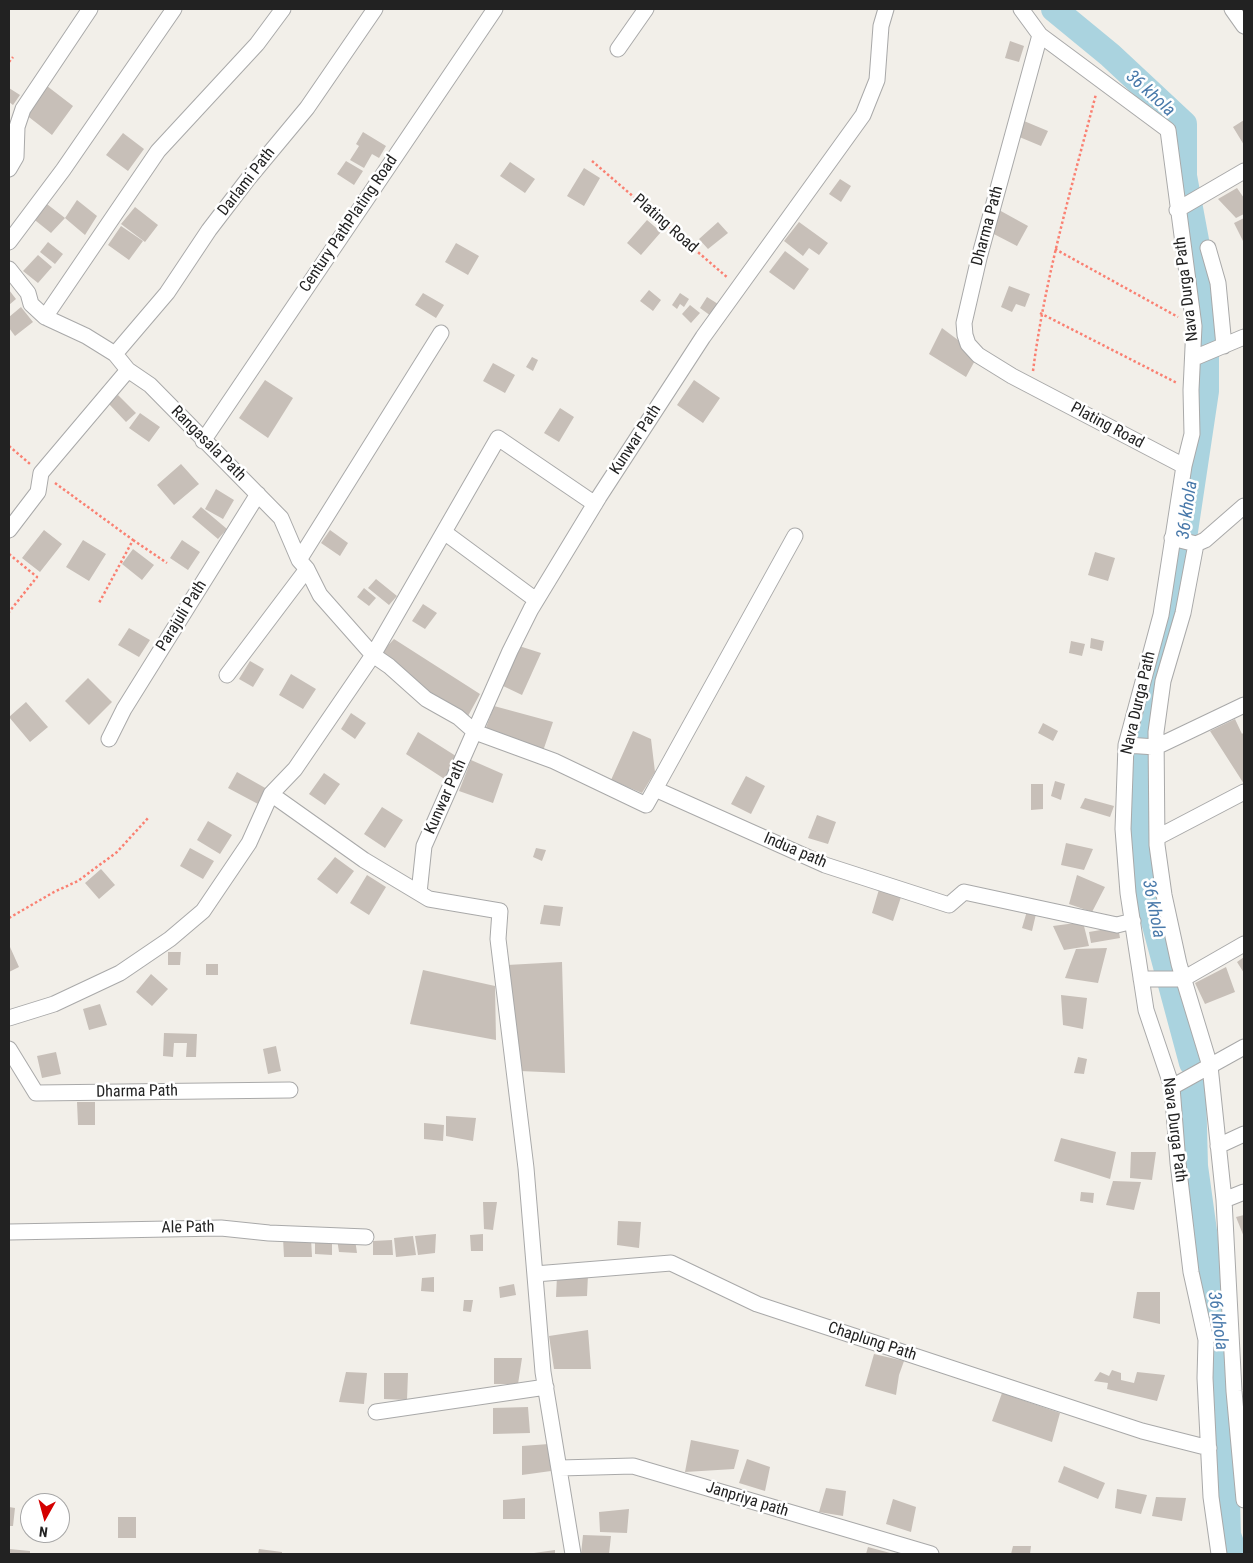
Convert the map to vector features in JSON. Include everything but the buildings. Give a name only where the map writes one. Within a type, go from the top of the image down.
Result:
[{"type":"street","points":[[9,169],[16,157],[17,127],[23,109],[90,9]]},
{"type":"street","points":[[9,242],[63,170],[174,9]]},
{"type":"street","points":[[45,317],[158,151],[257,44],[283,9]]},
{"type":"street","name":"Darlami Path","points":[[115,354],[167,293],[242,186],[307,108],[375,9]]},
{"type":"street","name":"Century PathPlating Road","points":[[203,441],[495,9]]},
{"type":"street","points":[[618,49],[646,9]]},
{"type":"street","name":"Kunwar Path","points":[[419,893],[424,846],[510,651],[536,600],[595,504],[738,288],[863,115],[877,80],[881,26],[886,9]]},
{"type":"street","name":"Nava Durga Path","points":[[1020,9],[1040,35],[1168,130],[1177,210],[1194,326],[1191,390],[1192,434],[1184,466],[1161,615],[1126,744],[1123,829],[1128,893],[1146,1010],[1172,1087],[1178,1163],[1191,1272],[1206,1340],[1205,1378],[1211,1497],[1220,1554]]},
{"type":"street","points":[[1232,9],[1244,26]]},
{"type":"street","name":"Dharma Path","points":[[1031,385],[1012,376],[978,355],[968,344],[964,323],[1011,135],[1040,35]]},
{"type":"street","points":[[1177,210],[1244,171]]},
{"type":"street","points":[[1208,248],[1218,283],[1224,346]]},
{"type":"street","name":"Rangasala Path","points":[[9,269],[28,293],[32,304],[45,317],[86,336],[115,354],[128,370],[150,385],[203,441],[281,518],[320,595],[373,656],[389,666],[426,699],[458,717],[475,732]]},
{"type":"street","points":[[228,675],[303,564],[441,333]]},
{"type":"street","points":[[1194,358],[1244,337]]},
{"type":"street","points":[[9,530],[38,492],[41,473],[128,370]]},
{"type":"street","name":"Plating Road","points":[[1031,385],[1184,466]]},
{"type":"street","points":[[9,1018],[54,1004],[120,973],[170,939],[203,912],[249,843],[271,794],[295,769],[373,656],[498,438],[595,504]]},
{"type":"street","name":"Parajuli Path","points":[[109,739],[124,708],[258,494]]},
{"type":"street","points":[[1172,538],[1196,544],[1204,540],[1244,506]]},
{"type":"street","points":[[444,532],[536,600]]},
{"type":"street","points":[[475,732],[554,761],[646,805],[795,536]]},
{"type":"street","points":[[1196,544],[1183,613],[1164,681],[1156,747],[1158,837],[1164,895],[1183,980],[1210,1066],[1224,1200],[1234,1391],[1244,1500]]},
{"type":"street","points":[[1126,744],[1156,747],[1244,705]]},
{"type":"street","name":"Indua path","points":[[655,789],[825,865],[950,905],[964,892],[1117,926],[1133,921]]},
{"type":"street","points":[[1158,837],[1244,792]]},
{"type":"street","points":[[271,794],[364,860],[429,899],[500,911],[498,939],[526,1168],[546,1387],[573,1554]]},
{"type":"street","points":[[1141,979],[1183,980],[1244,944]]},
{"type":"street","points":[[1172,1087],[1244,1047]]},
{"type":"street","name":"Dharma Path","points":[[9,1048],[36,1093],[290,1090]]},
{"type":"street","points":[[1218,1146],[1244,1134]]},
{"type":"street","points":[[1224,1200],[1244,1192]]},
{"type":"street","name":"Ale Path","points":[[9,1232],[221,1228],[269,1234],[366,1237]]},
{"type":"street","name":"Chaplung Path","points":[[535,1274],[671,1263],[757,1304],[1142,1431],[1209,1448]]},
{"type":"street","points":[[376,1412],[546,1387]]},
{"type":"street","name":"Janpriya path","points":[[560,1468],[633,1466],[931,1554]]},
{"type":"path","points":[[9,62],[13,57]]},
{"type":"path","points":[[1031,385],[1040,313],[1100,80]]},
{"type":"path","name":"Plating Road","points":[[592,161],[738,288]]},
{"type":"path","points":[[1055,250],[1194,326]]},
{"type":"path","points":[[1040,313],[1191,390]]},
{"type":"path","points":[[9,446],[41,473],[168,563]]},
{"type":"path","points":[[99,603],[133,540]]},
{"type":"path","points":[[9,554],[37,577],[9,612]]},
{"type":"path","points":[[9,918],[54,892],[78,881],[117,852],[149,817]]},
{"type":"waterway","name":"36 khola","points":[[1054,9],[1110,55],[1184,124],[1184,176],[1206,294],[1206,391],[1172,618],[1144,724],[1140,822],[1149,903],[1192,1063]]},
{"type":"waterway","name":"36 khola","points":[[1193,1088],[1195,1166],[1223,1368],[1228,1535],[1235,1554]]}]
